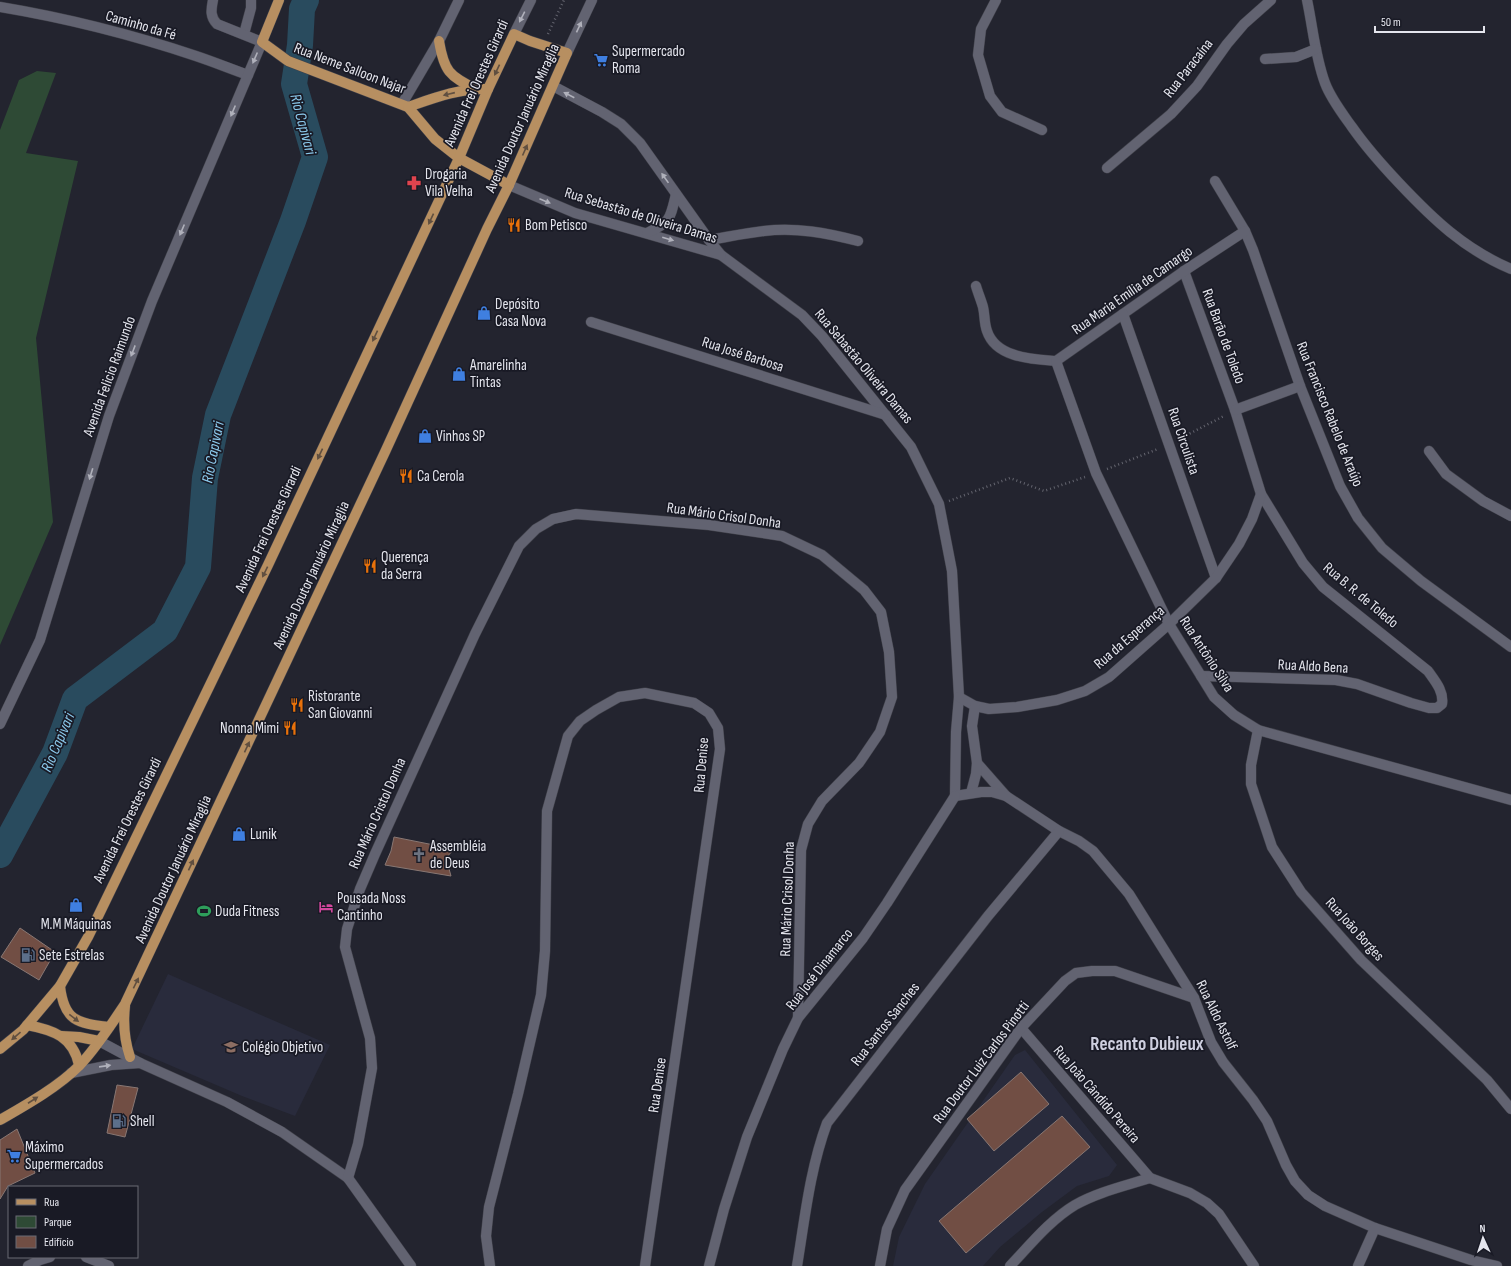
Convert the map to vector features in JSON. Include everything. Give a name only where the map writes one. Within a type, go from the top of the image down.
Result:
[{"type":"main road","points":[[262,42],[279,0]]},
{"type":"main road","points":[[514,34],[567,53]]},
{"type":"main road","name":"Avenida Frei Orestes Girardi","points":[[0,1050],[27,1025],[60,986],[88,937],[268,565],[459,158],[488,89],[514,34]]},
{"type":"main road","points":[[439,41],[442,58],[447,69],[461,82],[476,89]]},
{"type":"main road","name":"Rua Neme Salloon Najar","points":[[262,42],[288,61],[405,105]]},
{"type":"main road","name":"Avenida Doutor Januário Miraglia","points":[[0,1120],[51,1088],[79,1066],[125,1004],[382,459],[487,229],[509,186],[567,53]]},
{"type":"main road","points":[[488,89],[476,89],[447,94],[405,105],[435,139],[459,158],[509,186]]},
{"type":"main road","points":[[60,986],[61,1000],[65,1009],[71,1016],[85,1024],[109,1027]]},
{"type":"main road","points":[[125,1004],[123,1031],[125,1044],[130,1057]]},
{"type":"main road","points":[[27,1025],[42,1028],[61,1036],[70,1043],[75,1051],[79,1066]]},
{"type":"main road","points":[[61,1036],[88,1038],[99,1041]]},
{"type":"street","points":[[213,0],[211,13],[213,20],[218,24],[262,42]]},
{"type":"street","points":[[244,34],[252,8],[251,0]]},
{"type":"street","points":[[405,105],[459,0]]},
{"type":"street","name":"Avenida Frei Orestes Girardi","points":[[514,34],[531,0]]},
{"type":"street","name":"Avenida Doutor Januário Miraglia","points":[[567,53],[592,0]]},
{"type":"street","points":[[996,0],[981,29],[978,55],[990,96],[1002,112],[1042,130]]},
{"type":"street","name":"Rua Paracaína","points":[[1107,168],[1171,114],[1197,86],[1227,44],[1244,24],[1271,0]]},
{"type":"street","points":[[1307,0],[1316,49],[1325,84],[1337,106],[1367,148],[1426,212],[1454,236],[1492,261],[1511,269]]},
{"type":"street","name":"Caminho da Fé","points":[[0,7],[117,33],[196,56],[248,75]]},
{"type":"street","name":"Avenida Felicio Raimundo","points":[[0,724],[40,640],[109,416],[152,301],[262,42]]},
{"type":"street","points":[[1265,59],[1296,57],[1316,49]]},
{"type":"street","name":"Rua Sebastão Oliveira Damas","points":[[553,86],[602,112],[621,124],[640,143],[721,255],[802,315],[822,336],[911,447],[939,504],[952,572],[959,697],[956,732],[955,796]]},
{"type":"street","name":"Rua Francisco Rabelo de Araújo","points":[[1215,181],[1245,231],[1300,386],[1340,486],[1363,524],[1382,548],[1421,581],[1511,646]]},
{"type":"street","name":"Rua Sebastão de Oliveira Damas","points":[[509,186],[575,214],[721,255]]},
{"type":"street","points":[[647,233],[662,226],[668,220],[676,194]]},
{"type":"street","points":[[709,240],[764,231],[793,230],[826,233],[858,241]]},
{"type":"street","name":"Rua Maria Emília de Camargo","points":[[1056,361],[1184,271],[1245,231]]},
{"type":"street","name":"Rua Barão de Toledo","points":[[1184,271],[1235,410]]},
{"type":"street","points":[[976,286],[983,306],[986,330],[991,340],[997,347],[1014,355],[1056,361]]},
{"type":"street","name":"Rua Circulista","points":[[1123,314],[1216,578]]},
{"type":"street","name":"Rua José Barbosa","points":[[591,322],[886,416]]},
{"type":"street","name":"Rua Antônio Silva","points":[[1056,361],[1096,473],[1169,624],[1214,697],[1234,715],[1258,730],[1511,800]]},
{"type":"street","points":[[1235,410],[1300,386]]},
{"type":"street","name":"Rua B. R. de Toledo","points":[[1235,410],[1260,494],[1303,563],[1323,587],[1428,670],[1440,689],[1443,698],[1442,704]]},
{"type":"street","points":[[1429,450],[1446,474],[1483,501],[1511,516]]},
{"type":"street","name":"Rua da Esperança","points":[[959,697],[975,706],[989,709],[1017,707],[1057,700],[1085,692],[1109,677],[1169,624],[1216,578],[1239,544],[1252,519],[1260,494]]},
{"type":"street","name":"Rua Mário Crisol Donha","points":[[519,546],[536,529],[553,519],[576,514],[709,525],[782,536],[822,555],[864,590],[880,612],[889,652],[892,697],[880,732],[860,763],[822,801],[808,824],[801,850],[798,1018]]},
{"type":"street","name":"Rua Mário Cristol Donha","points":[[348,1178],[358,1144],[372,1068],[370,1038],[345,947],[346,929],[374,854],[475,634],[519,546]]},
{"type":"street","name":"Rua Aldo Bena","points":[[1201,676],[1336,680],[1357,684],[1429,708],[1437,708],[1442,704]]},
{"type":"street","name":"Rua Denise","points":[[490,1266],[486,1236],[489,1207],[518,1094],[541,995],[545,951],[547,811],[568,736],[580,721],[619,697],[645,693],[694,703],[709,713],[718,728],[720,749],[645,1266]]},
{"type":"street","points":[[971,793],[977,763],[972,726],[975,706]]},
{"type":"street","name":"Rua João Borges","points":[[1258,730],[1251,765],[1250,784],[1272,847],[1301,892],[1361,960],[1486,1080],[1511,1109]]},
{"type":"street","points":[[977,763],[1006,796]]},
{"type":"street","name":"Rua Aldo Astolf","points":[[955,796],[971,793],[992,792],[1006,796],[1059,831],[1079,841],[1093,851],[1129,894],[1194,998],[1212,1042],[1223,1062],[1253,1100],[1267,1121],[1295,1182],[1308,1195],[1325,1206],[1375,1228],[1470,1260],[1497,1266]]},
{"type":"street","name":"Rua José Dinamarco","points":[[709,1266],[724,1209],[747,1137],[783,1049],[798,1018],[863,938],[955,796]]},
{"type":"street","name":"Rua Santos Sanches","points":[[797,1266],[810,1182],[818,1147],[827,1123],[988,916],[1059,831]]},
{"type":"street","name":"Rua Doutor Luiz Carlos Pinotti","points":[[880,1266],[888,1228],[905,1190],[1021,1028],[1065,981],[1076,974],[1086,972],[1115,971],[1194,998]]},
{"type":"street","name":"Rua João Cândido Pereira","points":[[1021,1028],[1150,1178]]},
{"type":"street","points":[[99,1041],[130,1057],[140,1064],[227,1102],[282,1132],[348,1178],[411,1266]]},
{"type":"street","points":[[71,1073],[111,1065],[140,1064]]},
{"type":"street","points":[[1010,1266],[1052,1222],[1075,1206],[1103,1192],[1150,1178],[1190,1193],[1207,1203],[1219,1214],[1254,1266]]},
{"type":"street","points":[[1358,1266],[1375,1228]]},
{"type":"street","points":[[28,1266],[47,1258]]},
{"type":"street","points":[[89,1258],[109,1266]]},
{"type":"path","points":[[542,45],[564,0]]},
{"type":"path","points":[[939,504],[1010,478],[1044,491],[1096,473]]},
{"type":"shaded area","name":"Colégio Objetivo","points":[[168,974],[330,1045],[295,1116],[242,1096],[132,1049]]},
{"type":"shaded area","points":[[1025,1050],[1117,1165],[1109,1176],[1077,1186],[1042,1212],[1000,1247],[983,1266],[893,1266],[899,1237],[925,1184],[1015,1055]]},
{"type":"green space","points":[[37,71],[56,73],[26,153],[78,161],[36,338],[53,522],[0,645],[0,130],[19,80]]},
{"type":"building","name":"Assembléia de Deus","points":[[394,837],[454,849],[446,858],[451,876],[385,865],[391,851]]},
{"type":"building","name":"Sete Estrelas","points":[[20,928],[55,952],[39,980],[1,957]]},
{"type":"building","points":[[1021,1072],[1049,1104],[994,1151],[967,1119]]},
{"type":"building","name":"Shell","points":[[117,1085],[138,1088],[125,1137],[107,1133]]},
{"type":"building","points":[[1062,1116],[1090,1147],[966,1253],[939,1221]]},
{"type":"building","name":"Máximo Supermercados","points":[[17,1129],[35,1173],[8,1186],[0,1199],[0,1140]]},
{"type":"waterway","name":"Rio Capivari","points":[[0,855],[55,753],[75,699],[165,631],[198,567],[205,478],[218,415],[293,221],[315,157],[294,84],[300,45],[302,9],[306,0]]},
{"type":"place","name":"Supermercado Roma","points":[[601,60]]},
{"type":"place","name":"Drogaria Vila Velha","points":[[414,183]]},
{"type":"place","name":"Bom Petisco","points":[[514,225]]},
{"type":"place","name":"Depósito Casa Nova","points":[[484,313]]},
{"type":"place","name":"Amarelinha Tintas","points":[[459,374]]},
{"type":"place","name":"Vinhos SP","points":[[425,436]]},
{"type":"place","name":"Ca Cerola","points":[[406,476]]},
{"type":"place","name":"Querença da Serra","points":[[370,566]]},
{"type":"place","name":"Ristorante San Giovanni","points":[[297,705]]},
{"type":"place","name":"Nonna Mimi","points":[[290,728]]},
{"type":"place","name":"Lunik","points":[[239,834]]},
{"type":"place","name":"Assembléia de Deus","points":[[419,855]]},
{"type":"place","name":"M.M Máquinas","points":[[76,905]]},
{"type":"place","name":"Pousada Noss Cantinho","points":[[326,907]]},
{"type":"place","name":"Duda Fitness","points":[[204,911]]},
{"type":"place","name":"Sete Estrelas","points":[[28,955]]},
{"type":"place","name":"Colégio Objetivo","points":[[231,1047]]},
{"type":"place","name":"Shell","points":[[119,1121]]},
{"type":"place","name":"Máximo Supermercados","points":[[14,1156]]},
{"type":"district","name":"Recanto Dubieux","points":[[1147,1043]]}]
